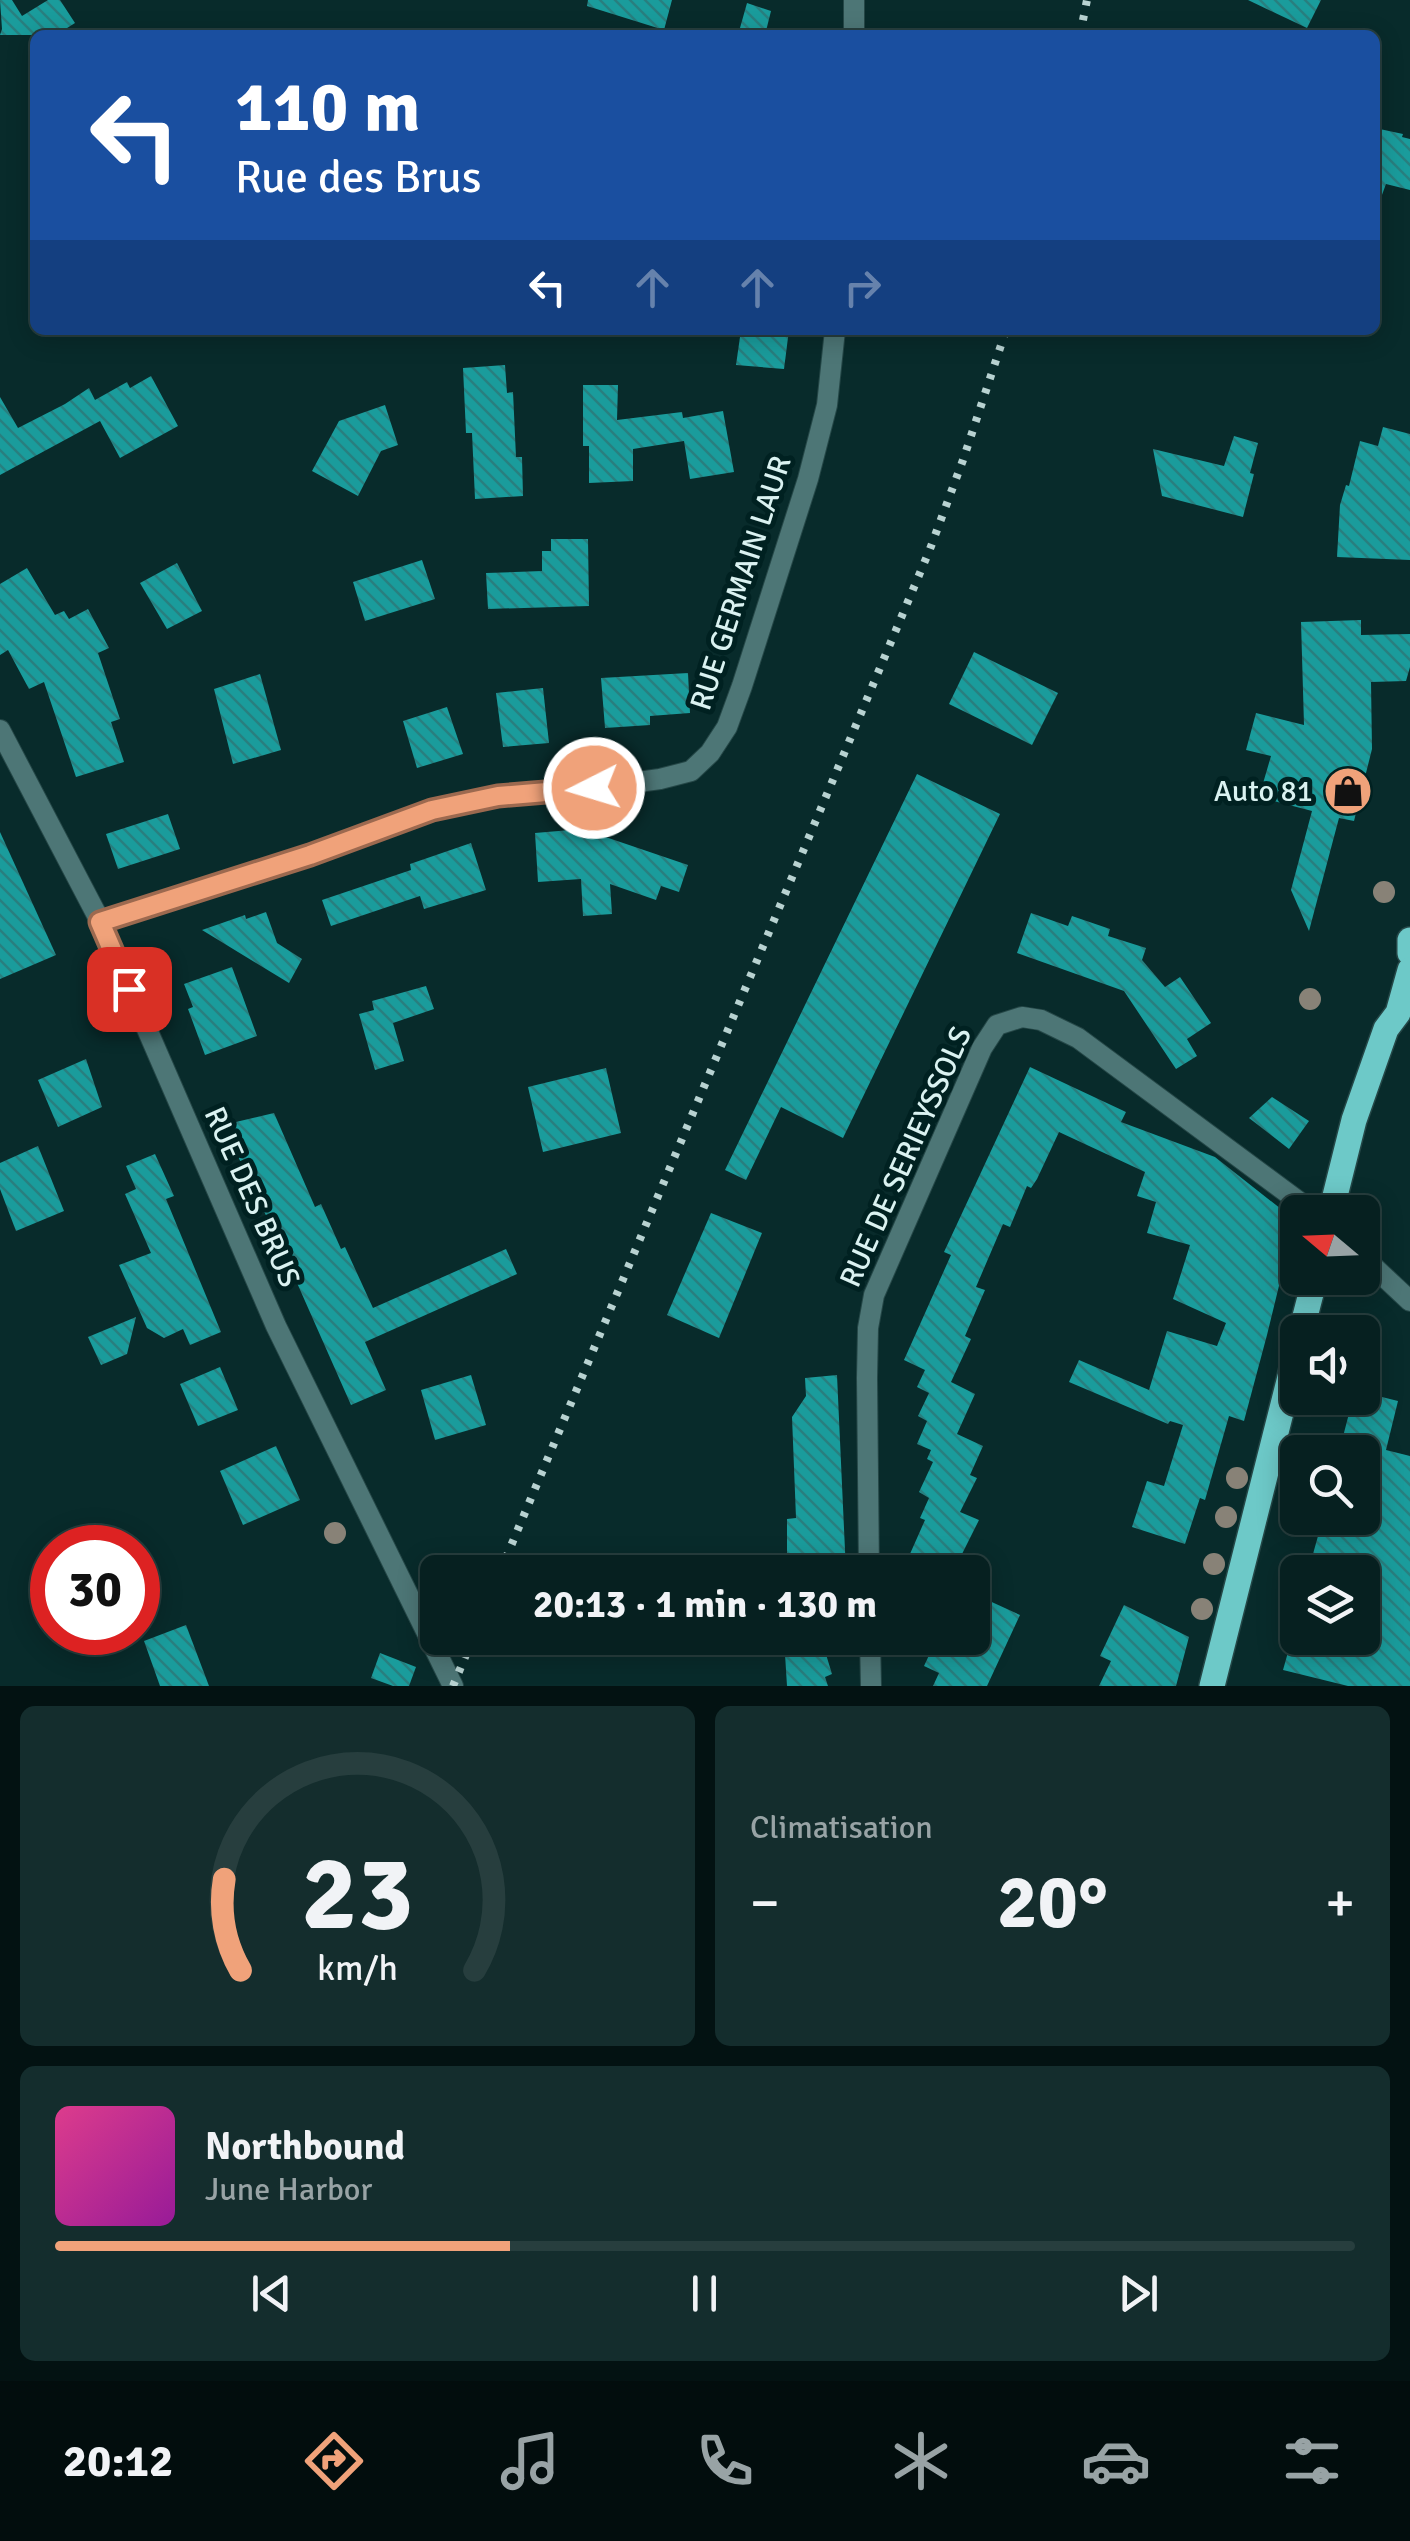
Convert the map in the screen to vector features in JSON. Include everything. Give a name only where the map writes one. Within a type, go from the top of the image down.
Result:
[{"type":"main road","points":[[1410,940],[1410,954]]},
{"type":"main road","points":[[1335,1195],[1354,1120],[1386,1030],[1404,1011],[1410,970]]},
{"type":"main road","points":[[1212,1686],[1280,1415]]},
{"type":"street","points":[[854,0],[854,30]]},
{"type":"street","name":"RUE GERMAIN LAUR","points":[[100,922],[310,855],[432,810],[498,796],[594,788],[691,771],[710,753],[727,727],[742,686],[828,405],[834,335]]},
{"type":"street","name":"RUE DES BRUS","points":[[0,730],[100,922],[276,1326],[452,1686]]},
{"type":"street","name":"RUE DE SERIEYSSOLS","points":[[870,1555],[867,1362],[874,1295],[982,1048],[997,1025],[1022,1017],[1041,1020],[1078,1038],[1290,1195]]},
{"type":"street","points":[[1380,1273],[1410,1301]]},
{"type":"street","points":[[870,1655],[871,1686]]},
{"type":"building","points":[[0,0],[12,0],[22,16],[48,0],[60,0],[75,23],[64,30],[30,30],[30,35],[0,35]]},
{"type":"building","points":[[588,0],[672,0],[664,30],[587,6]]},
{"type":"building","points":[[1248,0],[1321,0],[1307,28]]},
{"type":"building","points":[[747,3],[771,11],[766,30],[739,30]]},
{"type":"building","points":[[1380,129],[1410,139],[1410,190],[1386,184],[1380,200]]},
{"type":"building","points":[[740,335],[788,335],[784,369],[736,365]]},
{"type":"building","points":[[505,365],[507,393],[513,392],[516,457],[522,457],[523,496],[475,499],[472,433],[466,433],[463,368]]},
{"type":"building","points":[[151,376],[178,426],[120,458],[100,421],[0,475],[0,397],[18,428],[89,388],[95,400],[127,382],[130,388]]},
{"type":"building","points":[[583,385],[618,385],[617,420],[682,412],[683,418],[723,411],[734,472],[690,479],[684,441],[633,449],[633,481],[589,483],[589,446],[583,446]]},
{"type":"building","points":[[385,405],[398,445],[381,451],[358,496],[312,471],[339,421]]},
{"type":"building","points":[[1383,427],[1410,434],[1410,560],[1337,557],[1340,505],[1360,441],[1378,446]]},
{"type":"building","points":[[1234,436],[1258,443],[1243,517],[1162,496],[1153,449],[1224,466]]},
{"type":"building","points":[[551,539],[588,539],[589,606],[488,609],[486,573],[542,571],[542,551],[551,551]]},
{"type":"building","points":[[422,560],[435,599],[365,621],[353,582]]},
{"type":"building","points":[[177,563],[202,611],[167,629],[140,583]]},
{"type":"building","points":[[27,568],[55,615],[64,611],[69,619],[88,609],[109,648],[98,653],[120,719],[111,722],[124,762],[76,777],[44,682],[29,689],[8,650],[0,655],[0,584]]},
{"type":"building","points":[[1361,620],[1361,635],[1410,634],[1410,667],[1406,681],[1371,682],[1372,749],[1354,821],[1339,818],[1309,931],[1291,890],[1312,811],[1259,797],[1271,756],[1246,750],[1256,713],[1304,725],[1301,622]]},
{"type":"building","points":[[974,652],[1058,693],[1032,745],[949,704]]},
{"type":"building","points":[[688,673],[690,713],[650,716],[650,725],[605,728],[601,678]]},
{"type":"building","points":[[260,674],[281,750],[233,764],[214,689]]},
{"type":"building","points":[[543,688],[549,743],[503,747],[496,693]]},
{"type":"building","points":[[447,707],[463,754],[417,768],[403,721]]},
{"type":"building","points":[[917,774],[1000,814],[843,1138],[781,1107],[746,1180],[725,1170]]},
{"type":"building","points":[[168,814],[180,849],[118,869],[106,834]]},
{"type":"building","points":[[582,829],[688,865],[679,892],[661,886],[656,900],[610,884],[612,914],[583,916],[581,879],[538,882],[535,833]]},
{"type":"building","points":[[0,832],[56,955],[0,979]]},
{"type":"building","points":[[471,843],[486,890],[424,909],[420,896],[331,926],[322,900],[411,870],[410,864]]},
{"type":"building","points":[[266,912],[277,943],[302,959],[289,983],[202,930]]},
{"type":"building","points":[[1031,913],[1068,926],[1072,916],[1110,929],[1108,936],[1146,948],[1142,960],[1165,987],[1180,977],[1211,1023],[1187,1039],[1197,1056],[1176,1069],[1124,991],[1017,953]]},
{"type":"building","points":[[232,967],[257,1036],[205,1055],[188,1009],[193,1007],[184,984]]},
{"type":"building","points":[[426,986],[434,1009],[393,1023],[404,1061],[375,1070],[359,1014],[374,1010],[372,1001]]},
{"type":"building","points":[[86,1059],[102,1107],[58,1127],[38,1080]]},
{"type":"building","points":[[1030,1067],[1126,1112],[1121,1122],[1215,1157],[1280,1208],[1280,1282],[1244,1421],[1229,1416],[1205,1500],[1200,1498],[1185,1544],[1132,1527],[1147,1481],[1164,1486],[1183,1425],[1170,1421],[1168,1424],[1069,1382],[1079,1360],[1149,1390],[1167,1331],[1217,1346],[1226,1323],[1173,1299],[1190,1245],[1147,1233],[1156,1202],[1137,1196],[1145,1172],[1059,1132],[1037,1179],[1031,1188],[1027,1186],[1010,1227],[1003,1224],[976,1287],[985,1290],[965,1336],[971,1339],[951,1382],[975,1394],[957,1434],[983,1446],[970,1475],[977,1478],[960,1512],[979,1520],[962,1555],[910,1555],[925,1520],[920,1518],[929,1498],[919,1492],[933,1462],[927,1459],[931,1450],[917,1444],[927,1421],[918,1416],[929,1393],[917,1387],[925,1370],[904,1360],[951,1255],[944,1252]]},
{"type":"building","points":[[606,1068],[621,1133],[543,1152],[528,1087]]},
{"type":"building","points":[[1272,1097],[1309,1121],[1289,1149],[1249,1118]]},
{"type":"building","points":[[274,1113],[315,1207],[321,1204],[373,1308],[506,1249],[517,1274],[365,1342],[386,1390],[351,1405],[223,1125]]},
{"type":"building","points":[[38,1146],[64,1211],[16,1231],[0,1189],[0,1163]]},
{"type":"building","points":[[155,1154],[174,1196],[166,1199],[221,1332],[190,1345],[183,1329],[164,1338],[147,1328],[119,1265],[151,1253],[125,1194],[136,1189],[126,1166]]},
{"type":"building","points":[[711,1213],[762,1233],[719,1338],[667,1315]]},
{"type":"building","points":[[136,1317],[127,1354],[101,1365],[88,1337]]},
{"type":"building","points":[[220,1367],[238,1410],[198,1426],[180,1384]]},
{"type":"building","points":[[471,1375],[486,1425],[435,1440],[421,1390]]},
{"type":"building","points":[[837,1375],[845,1555],[787,1555],[787,1519],[796,1518],[792,1417],[806,1396],[805,1378]]},
{"type":"building","points":[[1380,1396],[1398,1401],[1386,1450],[1410,1456],[1410,1686],[1348,1686],[1283,1670],[1287,1655],[1380,1655],[1380,1555],[1313,1555],[1318,1535],[1380,1535],[1380,1435],[1343,1435],[1349,1415],[1380,1415]]},
{"type":"building","points":[[276,1446],[300,1500],[243,1525],[220,1471]]},
{"type":"building","points":[[990,1601],[1020,1615],[987,1686],[933,1686],[939,1673],[924,1666],[929,1655],[990,1655]]},
{"type":"building","points":[[1124,1605],[1189,1637],[1176,1686],[1099,1686],[1111,1661],[1100,1656]]},
{"type":"building","points":[[186,1625],[209,1686],[160,1686],[149,1655],[160,1655],[160,1635]]},
{"type":"building","points":[[380,1653],[416,1667],[409,1686],[393,1686],[371,1678]]},
{"type":"building","points":[[785,1655],[826,1655],[832,1674],[825,1677],[828,1686],[787,1686]]},
{"type":"railway","points":[[1081,30],[1087,0]]},
{"type":"railway","points":[[507,1555],[930,549],[1004,335]]},
{"type":"railway","points":[[453,1686],[466,1655]]},
{"type":"place","name":"Auto 81","points":[[1348,791]]},
{"type":"route","points":[[129,989],[100,922],[310,855],[432,810],[498,796],[594,788]]}]
